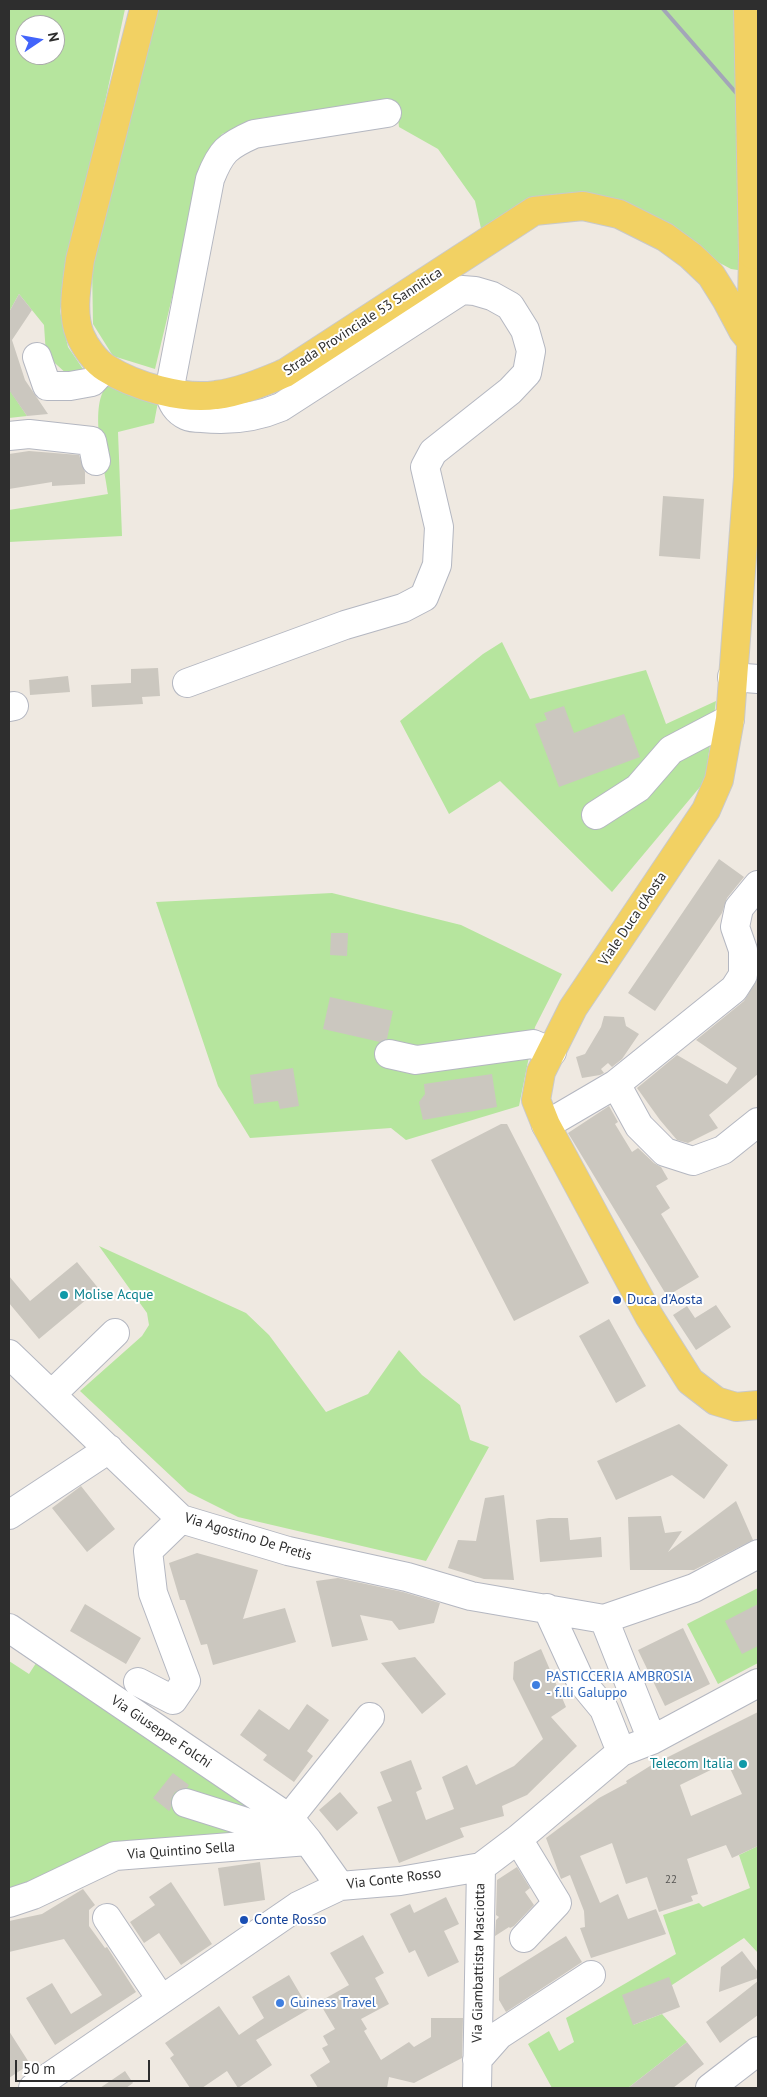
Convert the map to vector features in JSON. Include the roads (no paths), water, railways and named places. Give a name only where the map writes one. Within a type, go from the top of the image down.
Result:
[{"type":"main road","name":"Strada Provinciale 53 Sannitica","points":[[144,9],[80,260],[75,302],[80,335],[92,354],[105,368],[136,383],[194,397],[216,395],[250,386],[285,373],[534,211],[583,206],[619,214],[665,237],[691,256],[711,275],[743,331],[752,341]]},
{"type":"main road","name":"Viale Duca d'Aosta","points":[[748,9],[752,341],[745,678],[730,719],[719,780],[706,810],[573,1008],[541,1072],[536,1100],[546,1125],[648,1316],[690,1381],[716,1400],[736,1407],[758,1405]]},
{"type":"main road","points":[[748,477],[758,443]]},
{"type":"street","points":[[187,683],[345,625],[403,608],[424,597],[437,565],[439,527],[425,467],[433,452],[510,391],[527,373],[531,351],[525,330],[510,306],[492,296],[475,291],[462,290],[282,407],[240,419],[187,417],[173,406],[169,392],[210,179],[218,158],[235,142],[254,134],[386,113]]},
{"type":"street","points":[[37,357],[47,386],[70,386],[92,382],[105,368]]},
{"type":"street","points":[[9,436],[29,434],[92,441],[96,461]]},
{"type":"street","points":[[596,815],[638,788],[671,750],[730,719]]},
{"type":"street","points":[[546,1125],[616,1084],[734,989],[743,976],[743,950],[736,927],[739,908],[758,885]]},
{"type":"street","points":[[389,1054],[416,1060],[533,1044],[552,1052]]},
{"type":"street","points":[[616,1084],[639,1126],[665,1152],[693,1161],[724,1150],[758,1122]]},
{"type":"street","points":[[52,1394],[115,1333]]},
{"type":"street","name":"Via Agostino De Pretis","points":[[14,1366],[52,1394],[181,1518],[288,1551],[407,1577],[472,1596],[604,1619]]},
{"type":"street","points":[[9,1515],[109,1449]]},
{"type":"street","points":[[138,1682],[172,1700],[186,1681],[153,1593],[148,1551],[181,1518]]},
{"type":"street","points":[[652,1740],[604,1619],[694,1588],[758,1554]]},
{"type":"street","points":[[546,1608],[580,1680],[604,1709],[621,1752]]},
{"type":"street","name":"Via Giuseppe Folchi","points":[[9,1628],[289,1818],[308,1841]]},
{"type":"street","name":"Via Conte Rosso","points":[[32,2088],[298,1906],[340,1886],[400,1881],[481,1867],[518,1839],[621,1752],[652,1740],[758,1683]]},
{"type":"street","points":[[289,1818],[370,1717]]},
{"type":"street","points":[[186,1803],[308,1841],[340,1886]]},
{"type":"street","points":[[518,1839],[557,1903],[524,1938]]},
{"type":"street","name":"Via Quintino Sella","points":[[9,1903],[33,1895],[116,1856],[308,1841]]},
{"type":"street","name":"Via Giambattista Masciotta","points":[[477,2088],[481,1867]]},
{"type":"street","points":[[107,1918],[161,1999]]},
{"type":"street","name":"Via Giambattista Masciotta","points":[[477,2060],[499,2035],[591,1976]]},
{"type":"street","points":[[710,2088],[758,2052]]},
{"type":"railway","points":[[663,9],[758,118]]},
{"type":"place","name":"Molise Acque","points":[[64,1295]]},
{"type":"place","name":"Duca d'Aosta","points":[[617,1300]]},
{"type":"place","name":"PASTICCERIA AMBROSIA - f.lli Galuppo","points":[[536,1685]]},
{"type":"place","name":"Telecom Italia","points":[[743,1764]]},
{"type":"place","name":"Conte Rosso","points":[[244,1920]]},
{"type":"place","name":"Guiness Travel","points":[[280,2003]]}]
